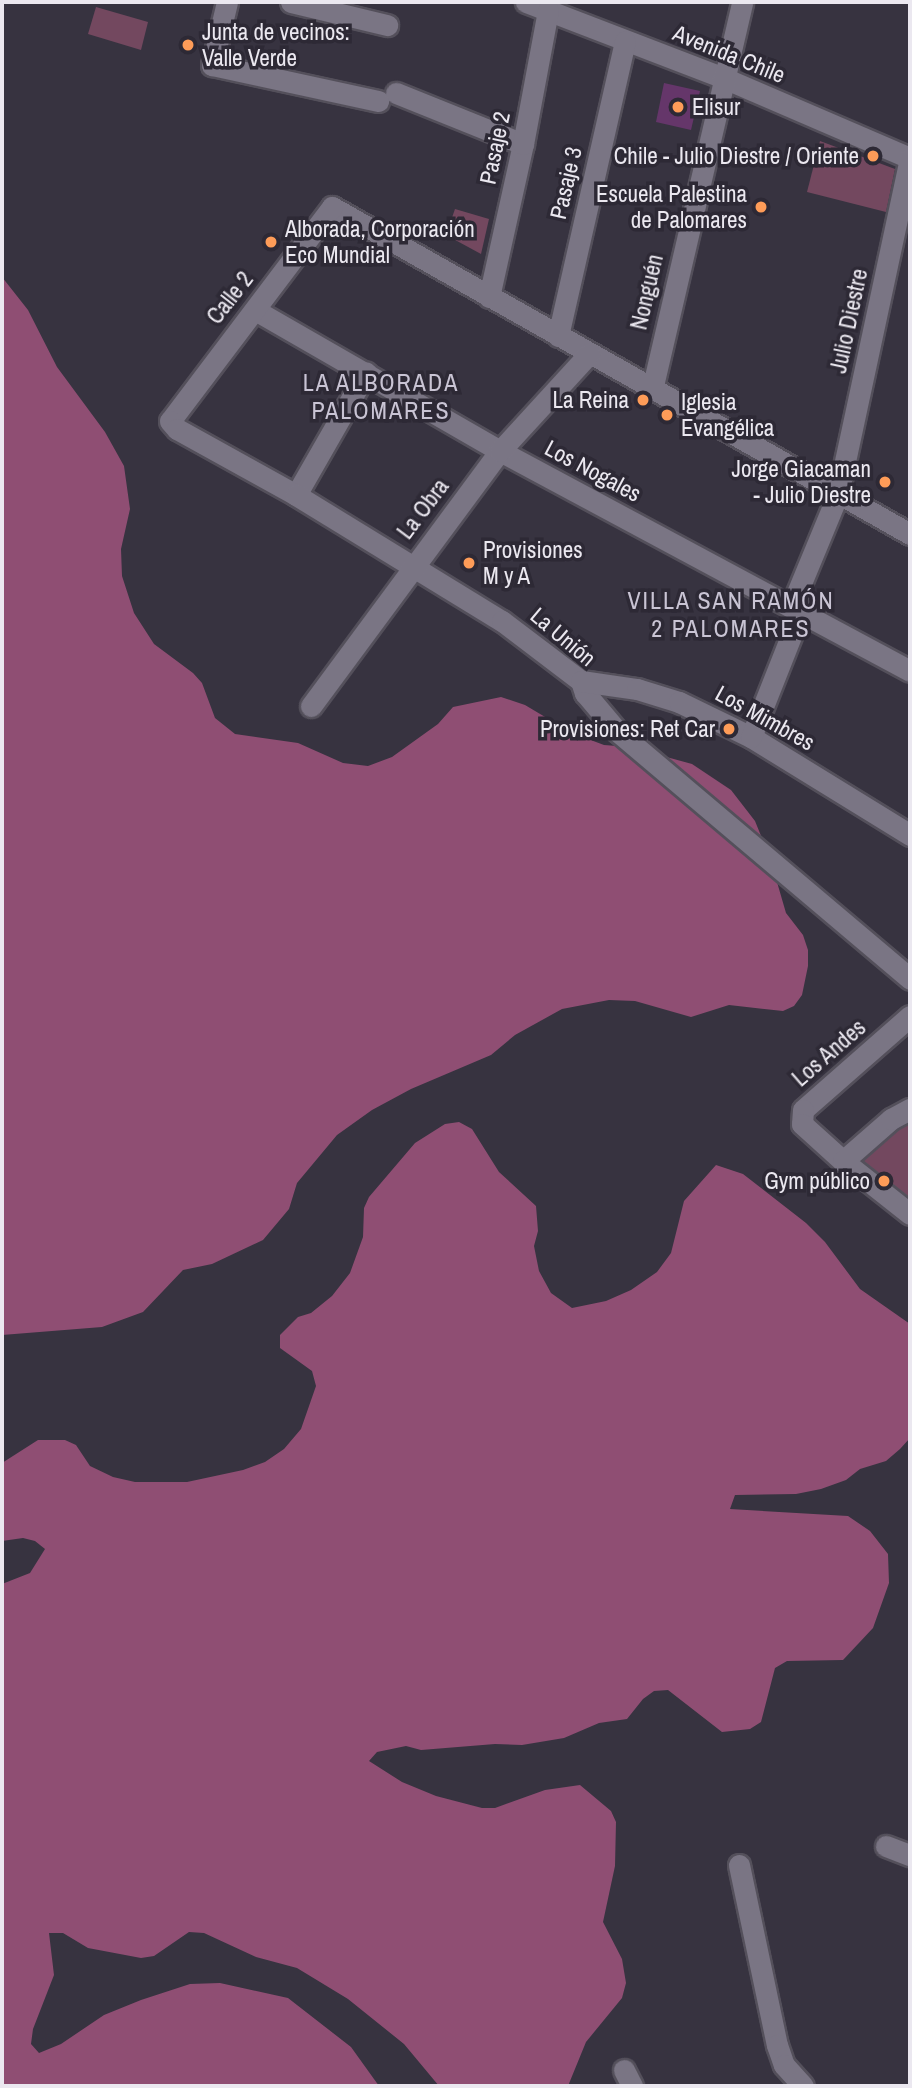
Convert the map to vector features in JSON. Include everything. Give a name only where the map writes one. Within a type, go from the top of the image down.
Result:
[{"type":"street","points":[[227,2],[212,65],[387,97],[523,144]]},
{"type":"street","points":[[292,2],[387,25]]},
{"type":"street","name":"Avenida Chile","points":[[526,2],[724,78],[910,159]]},
{"type":"street","name":"Nonguén","points":[[652,390],[742,2]]},
{"type":"street","name":"Pasaje 2","points":[[489,297],[523,144],[548,10]]},
{"type":"street","name":"Pasaje 3","points":[[558,336],[625,42]]},
{"type":"street","name":"Julio Diestre","points":[[751,737],[838,494],[910,159]]},
{"type":"street","name":"Calle 2","points":[[170,421],[332,207],[489,297]]},
{"type":"street","points":[[489,297],[910,534]]},
{"type":"street","name":"Los Nogales","points":[[255,310],[500,451],[910,671]]},
{"type":"street","name":"La Obra","points":[[311,706],[412,566],[500,451],[589,354]]},
{"type":"street","points":[[296,495],[366,373]]},
{"type":"street","name":"La Unión","points":[[170,421],[177,429],[296,495],[502,621],[581,681],[585,694],[617,731],[910,978]]},
{"type":"street","name":"Los Mimbres","points":[[581,681],[637,689],[679,702],[751,737],[910,835]]},
{"type":"street","name":"Los Andes","points":[[910,1016],[803,1110],[802,1124],[843,1161],[910,1214]]},
{"type":"street","points":[[843,1161],[891,1119],[910,1109]]},
{"type":"street","points":[[886,1846],[910,1855]]},
{"type":"street","points":[[739,1865],[777,2045],[784,2065],[803,2086]]},
{"type":"shaded area","points":[[96,7],[148,22],[141,50],[88,34]]},
{"type":"shaded area","points":[[820,141],[895,169],[886,212],[807,192]]},
{"type":"shaded area","points":[[455,209],[489,219],[481,254],[446,235]]},
{"type":"shaded area","points":[[2,277],[28,310],[57,367],[105,432],[124,466],[130,509],[121,549],[122,576],[134,613],[154,644],[202,683],[215,718],[235,734],[298,743],[343,763],[368,766],[392,757],[438,724],[453,707],[501,697],[525,705],[572,733],[604,745],[630,747],[692,764],[731,790],[755,821],[770,858],[786,913],[803,935],[808,950],[808,966],[802,995],[794,1006],[783,1011],[729,1005],[691,1017],[635,1001],[609,1000],[562,1009],[515,1035],[491,1055],[411,1089],[372,1110],[337,1135],[297,1183],[289,1209],[263,1240],[212,1264],[183,1270],[143,1312],[102,1327],[2,1335]]},
{"type":"shaded area","points":[[910,1113],[910,1199],[856,1156]]},
{"type":"shaded area","points":[[459,1122],[472,1129],[499,1172],[536,1206],[538,1231],[534,1246],[539,1271],[551,1293],[572,1308],[606,1301],[631,1290],[657,1272],[671,1253],[684,1201],[716,1165],[743,1174],[806,1223],[825,1242],[860,1289],[910,1324],[910,1438],[900,1449],[886,1461],[860,1469],[846,1480],[821,1489],[796,1494],[735,1495],[730,1509],[848,1516],[870,1531],[888,1554],[889,1583],[873,1628],[843,1660],[787,1661],[775,1668],[761,1722],[750,1729],[722,1732],[668,1690],[654,1691],[643,1699],[627,1719],[599,1723],[564,1738],[522,1745],[495,1744],[421,1750],[406,1746],[377,1752],[369,1761],[402,1782],[436,1796],[482,1808],[495,1808],[545,1790],[580,1785],[611,1811],[616,1822],[615,1866],[603,1922],[622,1959],[626,1983],[622,1998],[586,2042],[568,2086],[439,2086],[404,2044],[348,1999],[297,1968],[256,1957],[204,1933],[189,1932],[154,1956],[141,1958],[88,1948],[63,1933],[49,1933],[54,1975],[33,2029],[31,2044],[39,2053],[61,2044],[104,2015],[141,2000],[190,1984],[220,1983],[288,1998],[351,2047],[379,2086],[2,2086],[2,1584],[30,1573],[45,1549],[35,1541],[23,1538],[2,1541],[2,1463],[38,1440],[65,1440],[76,1445],[90,1466],[113,1477],[135,1482],[187,1482],[243,1470],[265,1462],[284,1449],[301,1429],[316,1386],[312,1371],[280,1348],[280,1335],[298,1317],[311,1313],[332,1296],[350,1273],[363,1237],[364,1208],[369,1197],[415,1143],[445,1124]]},
{"type":"building","name":"Elisur","points":[[664,83],[700,91],[691,130],[656,122]]},
{"type":"place","name":"Junta de vecinos: Valle Verde","points":[[188,45]]},
{"type":"place","name":"Elisur","points":[[678,107]]},
{"type":"place","name":"Chile - Julio Diestre / Oriente","points":[[873,156]]},
{"type":"place","name":"Escuela Palestina de Palomares","points":[[761,207]]},
{"type":"place","name":"Alborada, Corporación Eco Mundial","points":[[271,242]]},
{"type":"place","name":"La Reina","points":[[643,400]]},
{"type":"place","name":"Iglesia Evangélica","points":[[667,415]]},
{"type":"place","name":"Jorge Giacaman - Julio Diestre","points":[[885,482]]},
{"type":"place","name":"Provisiones M y A","points":[[469,563]]},
{"type":"place","name":"Provisiones: Ret Car","points":[[729,729]]},
{"type":"place","name":"Gym público","points":[[884,1181]]},
{"type":"district","name":"LA ALBORADA PALOMARES","points":[[381,397]]},
{"type":"district","name":"VILLA SAN RAMÓN 2 PALOMARES","points":[[731,615]]}]
